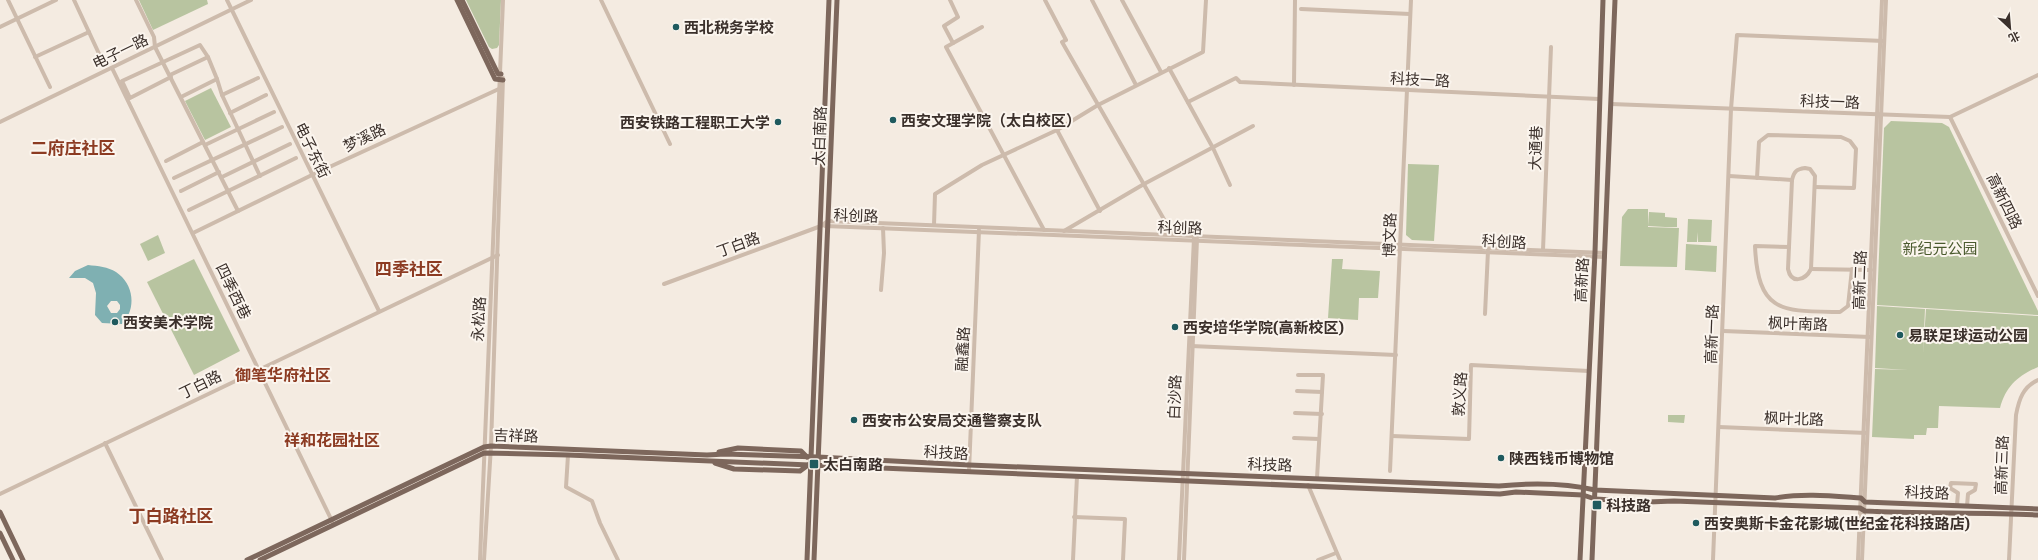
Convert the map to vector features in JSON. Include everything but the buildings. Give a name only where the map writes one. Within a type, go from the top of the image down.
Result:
[{"type":"main road","points":[[456,0],[495,80],[501,78],[462,0]]},
{"type":"main road","name":"太白南路","points":[[807,560],[809,457],[821,226],[829,0]]},
{"type":"main road","name":"太白南路","points":[[814,560],[837,0]]},
{"type":"main road","name":"高新路","points":[[1580,560],[1594,255],[1603,0]]},
{"type":"main road","name":"高新路","points":[[1592,560],[1615,0]]},
{"type":"main road","name":"吉祥路","points":[[260,560],[332,522],[484,447],[491,446],[711,455],[809,457]]},
{"type":"main road","name":"吉祥路","points":[[247,560],[484,453],[809,465]]},
{"type":"main road","name":"科技路","points":[[809,457],[1076,476],[1583,495],[1595,499],[1648,502],[1716,502],[1928,514],[2038,509]]},
{"type":"main road","name":"科技路","points":[[809,465],[1185,473],[1499,486],[1521,484],[1584,487],[1595,490],[1775,498],[1795,495],[1967,506],[2038,515]]},
{"type":"main road","points":[[0,512],[23,560]]},
{"type":"main road","points":[[0,533],[13,560]]},
{"type":"street","points":[[8,0],[50,87]]},
{"type":"street","points":[[0,27],[56,0]]},
{"type":"street","points":[[74,0],[101,58]]},
{"type":"street","points":[[136,0],[154,37],[156,47],[170,76],[238,211]]},
{"type":"street","name":"电子东街","points":[[227,0],[379,311]]},
{"type":"street","name":"电子一路","points":[[0,122],[251,0]]},
{"type":"street","name":"永松路","points":[[484,560],[491,446],[498,255],[503,0]]},
{"type":"street","points":[[601,0],[670,144]]},
{"type":"street","points":[[950,0],[958,17],[944,26],[954,43]]},
{"type":"street","points":[[1045,0],[1066,40],[1062,42],[1173,235]]},
{"type":"street","points":[[1092,0],[1136,85]]},
{"type":"street","points":[[1122,0],[1160,72]]},
{"type":"street","points":[[934,225],[935,194],[1004,154],[1057,130],[1098,104],[1203,52],[1206,0]]},
{"type":"street","points":[[1294,85],[1295,0]]},
{"type":"street","name":"博文路","points":[[1390,471],[1411,0]]},
{"type":"street","name":"高新二路","points":[[1862,560],[1863,500],[1882,41],[1882,0]]},
{"type":"street","name":"高新二路","points":[[1882,41],[1886,0]]},
{"type":"street","points":[[1301,9],[1410,14]]},
{"type":"street","points":[[982,26],[946,47],[1044,230]]},
{"type":"street","points":[[35,57],[89,32]]},
{"type":"street","name":"高新一路","points":[[1713,560],[1720,427],[1731,109],[1737,35],[1882,41]]},
{"type":"street","points":[[208,57],[130,98],[122,81],[200,45],[208,57],[222,95],[260,176]]},
{"type":"street","name":"大通巷","points":[[1543,250],[1551,47]]},
{"type":"street","name":"四季西巷","points":[[112,68],[332,522]]},
{"type":"street","points":[[1169,68],[1213,148],[1230,185]]},
{"type":"street","name":"科技一路","points":[[1611,104],[1950,117],[2038,75]]},
{"type":"street","points":[[222,95],[258,78]]},
{"type":"street","name":"科技一路","points":[[1188,102],[1236,78],[1240,82],[1599,99]]},
{"type":"street","points":[[181,97],[217,79]]},
{"type":"street","name":"永松路","points":[[480,560],[501,88]]},
{"type":"street","name":"梦溪路","points":[[193,233],[312,175],[501,88]]},
{"type":"street","points":[[230,113],[266,95]]},
{"type":"street","points":[[166,161],[274,112]]},
{"type":"street","name":"高新二路","points":[[1870,338],[1871,270],[1879,115]]},
{"type":"street","name":"高新四路","points":[[1950,117],[2038,296]]},
{"type":"street","points":[[1064,232],[1144,184],[1253,126]]},
{"type":"street","points":[[174,178],[282,128]]},
{"type":"street","points":[[1057,130],[1100,211]]},
{"type":"street","points":[[1757,178],[1760,142],[1768,135],[1841,137],[1850,141],[1856,149],[1854,188],[1815,187]]},
{"type":"street","points":[[222,177],[290,144]]},
{"type":"street","points":[[189,210],[296,158]]},
{"type":"street","points":[[1798,169],[1810,169],[1815,176],[1811,269],[1808,275],[1803,279],[1797,280],[1791,277],[1788,269],[1792,180],[1793,173],[1798,169]]},
{"type":"street","points":[[181,191],[219,172]]},
{"type":"street","points":[[1729,176],[1792,180]]},
{"type":"street","name":"科创路","points":[[828,224],[883,228],[1044,230],[1064,232],[1173,235],[1196,238]]},
{"type":"street","name":"科创路","points":[[821,226],[828,224],[934,225],[979,229],[1605,255]]},
{"type":"street","name":"丁白路","points":[[664,284],[821,226]]},
{"type":"street","points":[[881,290],[884,253],[883,228]]},
{"type":"street","name":"融鑫路","points":[[969,468],[979,229]]},
{"type":"street","name":"白沙路","points":[[1184,560],[1185,473],[1196,238]]},
{"type":"street","points":[[1789,247],[1755,246],[1758,279],[1767,295],[1779,306],[1792,311],[1840,312],[1845,309],[1848,306],[1852,269]]},
{"type":"street","points":[[1485,314],[1488,250]]},
{"type":"street","name":"科创路","points":[[1488,250],[1543,250],[1594,255]]},
{"type":"street","name":"丁白路","points":[[0,494],[498,255]]},
{"type":"street","points":[[1811,269],[1871,270]]},
{"type":"street","name":"枫叶南路","points":[[1723,332],[1870,338]]},
{"type":"street","points":[[1190,346],[1396,355]]},
{"type":"street","name":"敦义路","points":[[1392,436],[1469,439],[1471,366],[1589,371]]},
{"type":"street","points":[[1298,375],[1323,375],[1322,414],[1317,478]]},
{"type":"street","name":"高新三路","points":[[2009,560],[2015,429],[2018,405],[2025,389],[2038,380]]},
{"type":"street","points":[[1297,391],[1322,392]]},
{"type":"street","points":[[1296,414],[1322,414]]},
{"type":"street","name":"枫叶北路","points":[[1720,427],[1866,433]]},
{"type":"street","points":[[1294,438],[1319,439]]},
{"type":"street","points":[[105,443],[162,560]]},
{"type":"street","points":[[568,455],[566,487],[592,501],[600,523],[618,560]]},
{"type":"street","points":[[1073,560],[1076,476]]},
{"type":"street","name":"白沙路","points":[[1180,560],[1185,480]]},
{"type":"street","points":[[1957,506],[1958,493],[1950,488],[1951,483],[1976,484],[1975,490],[1968,494],[1967,506]]},
{"type":"street","points":[[1308,485],[1340,560]]},
{"type":"street","name":"高新二路","points":[[1858,560],[1863,510]]},
{"type":"street","points":[[1074,517],[1125,519],[1123,560]]},
{"type":"street","points":[[1318,560],[1336,553]]},
{"type":"green space","points":[[139,0],[207,0],[208,4],[153,30]]},
{"type":"green space","points":[[466,0],[501,0],[499,45],[497,48],[492,49],[489,47]]},
{"type":"green space","points":[[211,88],[231,127],[205,140],[185,101]]},
{"type":"green space","name":"新纪元公园","points":[[1891,121],[1942,123],[1949,127],[2038,311],[2038,315],[1877,305],[1884,128]]},
{"type":"green space","points":[[1408,164],[1439,165],[1434,241],[1412,240],[1406,235]]},
{"type":"green space","points":[[1628,209],[1648,209],[1648,227],[1679,228],[1677,267],[1620,266],[1622,217]]},
{"type":"green space","points":[[1649,212],[1665,213],[1665,217],[1677,218],[1677,227],[1648,226]]},
{"type":"green space","points":[[1688,219],[1712,220],[1711,242],[1698,242],[1698,232],[1697,242],[1687,242]]},
{"type":"green space","points":[[158,235],[165,253],[148,261],[140,244]]},
{"type":"green space","points":[[1686,244],[1717,246],[1716,272],[1685,270]]},
{"type":"green space","points":[[194,259],[240,351],[194,375],[147,282]]},
{"type":"green space","points":[[1332,259],[1343,259],[1342,269],[1380,271],[1378,298],[1359,298],[1358,320],[1328,318]]},
{"type":"green space","points":[[1877,306],[1925,309],[1923,353],[1926,309],[2038,316],[2038,367],[2024,374],[2009,388],[2000,408],[1939,406],[1938,428],[1927,428],[1926,435],[1914,435],[1914,439],[1872,437],[1875,369],[1908,370],[1875,368]]},
{"type":"green space","points":[[1668,415],[1685,415],[1684,423],[1668,422]]},
{"type":"water","points":[[88,265],[113,270],[122,277],[130,290],[131,304],[127,318],[122,324],[102,323],[95,315],[96,293],[93,283],[85,278],[69,278],[75,271]],"holes":[[[111,301],[117,301],[120,305],[120,309],[117,313],[111,313],[107,306]]]},
{"type":"place","name":"西北税务学校","points":[[676,27]]},
{"type":"place","name":"西安文理学院（太白校区）","points":[[893,120]]},
{"type":"place","name":"西安铁路工程职工大学","points":[[778,122]]},
{"type":"place","name":"西安美术学院","points":[[115,322]]},
{"type":"place","name":"西安培华学院(高新校区)","points":[[1175,327]]},
{"type":"place","name":"易联足球运动公园","points":[[1900,335]]},
{"type":"place","name":"西安市公安局交通警察支队","points":[[854,420]]},
{"type":"place","name":"陕西钱币博物馆","points":[[1501,458]]},
{"type":"place","name":"太白南路","points":[[814,464]]},
{"type":"place","name":"科技路","points":[[1597,505]]},
{"type":"place","name":"西安奥斯卡金花影城(世纪金花科技路店)","points":[[1696,523]]},
{"type":"district","name":"二府庄社区","points":[[73,147]]},
{"type":"district","name":"四季社区","points":[[409,268]]},
{"type":"district","name":"御笔华府社区","points":[[283,374]]},
{"type":"district","name":"祥和花园社区","points":[[332,439]]},
{"type":"district","name":"丁白路社区","points":[[171,515]]}]
